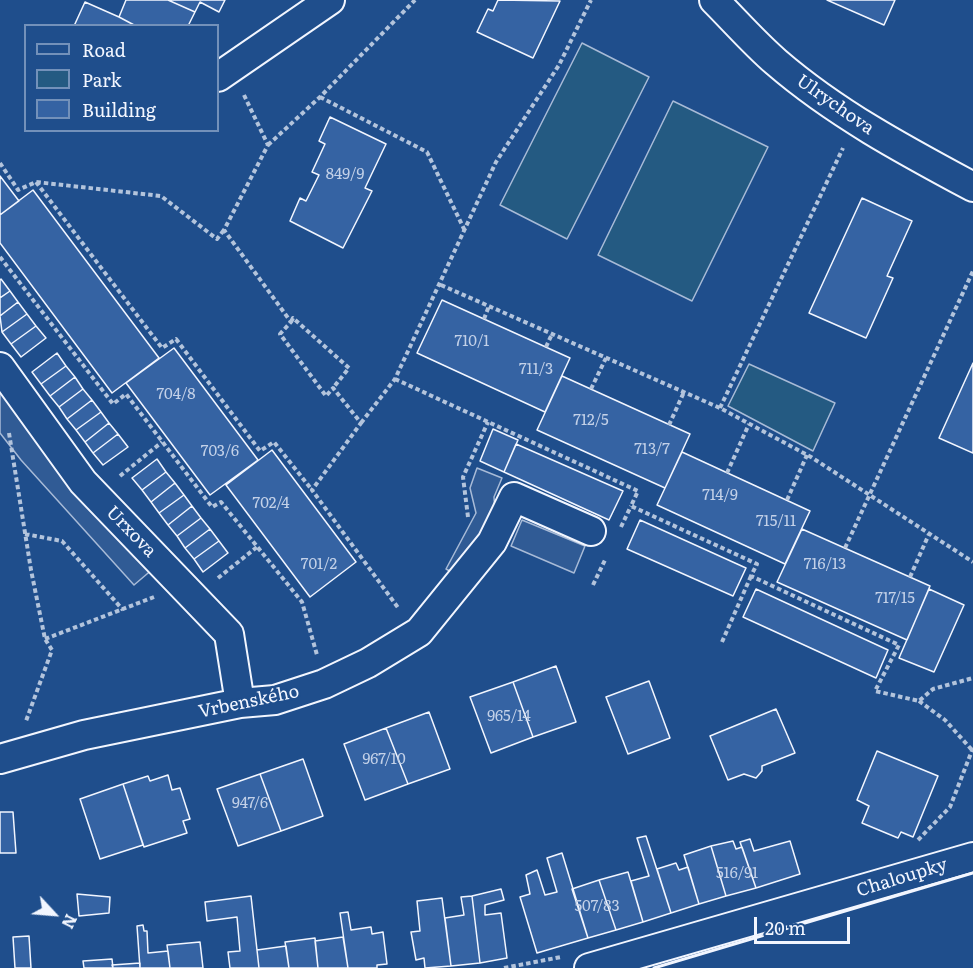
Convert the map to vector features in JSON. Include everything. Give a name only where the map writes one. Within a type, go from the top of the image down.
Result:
[{"type":"street","points":[[221,74],[330,0]]},
{"type":"street","name":"Ulrychova","points":[[714,0],[775,61],[856,120],[895,146],[973,187]]},
{"type":"street","name":"Urxova","points":[[7,377],[83,482],[229,634],[240,703]]},
{"type":"street","name":"Vrbenského","points":[[0,759],[84,735],[240,703],[275,700],[324,684],[368,663],[419,632],[492,542],[514,497],[605,531]]},
{"type":"street","name":"Chaloupky","points":[[589,968],[973,857]]},
{"type":"path","points":[[0,163],[18,190],[36,182],[161,196],[217,239],[224,230],[268,145],[320,97],[415,0]]},
{"type":"path","points":[[312,490],[395,379],[441,285],[496,162],[559,65],[591,0]]},
{"type":"path","points":[[221,74],[247,99],[268,145]]},
{"type":"path","points":[[320,97],[428,152],[465,231]]},
{"type":"path","points":[[720,408],[856,120]]},
{"type":"path","points":[[36,182],[162,348],[176,339],[260,451],[274,442],[404,615]]},
{"type":"path","points":[[224,230],[291,322]]},
{"type":"path","points":[[0,257],[113,404],[126,394],[212,507],[221,502],[302,602],[317,656]]},
{"type":"path","points":[[845,548],[973,271]]},
{"type":"path","points":[[441,285],[720,408],[749,423],[807,455],[973,562]]},
{"type":"path","points":[[484,319],[489,306]]},
{"type":"path","points":[[293,318],[349,368],[326,396],[280,334],[291,322],[293,318]]},
{"type":"path","points":[[546,347],[552,334]]},
{"type":"path","points":[[591,389],[606,358]]},
{"type":"path","points":[[7,377],[8,440],[45,639],[52,650],[25,724]]},
{"type":"path","points":[[395,379],[638,491],[631,506],[605,531]]},
{"type":"path","points":[[333,388],[361,423]]},
{"type":"path","points":[[669,425],[684,392]]},
{"type":"path","points":[[465,524],[469,515],[464,477],[488,422]]},
{"type":"path","points":[[727,473],[749,423]]},
{"type":"path","points":[[96,496],[162,442]]},
{"type":"path","points":[[787,500],[807,455]]},
{"type":"path","points":[[631,506],[757,564],[722,642]]},
{"type":"path","points":[[25,534],[62,541],[123,610]]},
{"type":"path","points":[[910,578],[929,534]]},
{"type":"path","points":[[45,639],[123,610],[188,591],[257,547]]},
{"type":"path","points":[[751,576],[899,645],[875,691],[919,701],[945,720],[973,749],[950,807],[925,834]]},
{"type":"path","points":[[919,701],[933,689],[973,678]]},
{"type":"green space","points":[[582,43],[649,77],[567,239],[500,205]]},
{"type":"green space","points":[[673,101],[768,147],[692,301],[598,255]]},
{"type":"green space","points":[[749,364],[835,403],[813,451],[728,406]]},
{"type":"shaded area","points":[[0,385],[154,568],[134,585],[21,460],[0,433]]},
{"type":"shaded area","points":[[477,468],[502,478],[494,497],[496,527],[461,577],[446,569],[476,513],[470,488]]},
{"type":"shaded area","points":[[522,520],[585,546],[574,573],[511,546]]},
{"type":"building","points":[[126,0],[168,0],[195,12],[189,24],[132,24],[119,17]]},
{"type":"building","points":[[168,0],[225,0],[219,12],[200,2],[195,12]]},
{"type":"building","points":[[498,0],[560,1],[533,58],[477,32],[488,9],[493,11]]},
{"type":"building","points":[[827,0],[895,0],[884,25]]},
{"type":"building","points":[[85,2],[132,24],[75,24]]},
{"type":"building","points":[[330,117],[386,144],[365,188],[372,191],[343,248],[290,221],[300,198],[306,201],[319,175],[312,172],[325,144],[319,141]]},
{"type":"building","points":[[0,176],[19,201],[0,215]]},
{"type":"building","points":[[33,190],[159,358],[112,393],[0,243],[0,215]]},
{"type":"building","points":[[862,198],[912,221],[887,276],[893,278],[866,338],[809,313]]},
{"type":"building","points":[[0,280],[10,291],[0,298]]},
{"type":"building","points":[[10,291],[18,302],[0,316],[0,298]]},
{"type":"building","points":[[442,300],[570,358],[545,412],[417,353]]},
{"type":"building","points":[[18,302],[27,314],[2,332],[0,316]]},
{"type":"building","points":[[27,314],[36,326],[11,344],[2,332]]},
{"type":"building","points":[[36,326],[46,338],[21,357],[11,344]]},
{"type":"building","points":[[174,348],[258,460],[210,495],[126,383]]},
{"type":"building","points":[[57,353],[66,366],[41,384],[32,372]]},
{"type":"building","points":[[973,363],[973,453],[939,438]]},
{"type":"building","points":[[66,366],[75,377],[50,396],[41,384]]},
{"type":"building","points":[[562,376],[690,434],[665,488],[537,430]]},
{"type":"building","points":[[75,377],[83,389],[59,407],[50,396]]},
{"type":"building","points":[[83,389],[92,400],[67,419],[59,407]]},
{"type":"building","points":[[92,400],[101,412],[76,430],[67,419]]},
{"type":"building","points":[[101,412],[109,423],[85,442],[76,430]]},
{"type":"building","points":[[109,423],[118,434],[93,453],[85,442]]},
{"type":"building","points":[[493,429],[518,440],[504,472],[480,461]]},
{"type":"building","points":[[118,434],[128,447],[103,465],[93,453]]},
{"type":"building","points":[[516,444],[623,491],[609,520],[504,472]]},
{"type":"building","points":[[272,450],[356,562],[310,597],[226,485]]},
{"type":"building","points":[[682,452],[810,511],[785,564],[657,505]]},
{"type":"building","points":[[157,459],[166,472],[142,490],[132,478]]},
{"type":"building","points":[[166,472],[175,483],[151,502],[142,490]]},
{"type":"building","points":[[175,483],[184,495],[159,513],[151,502]]},
{"type":"building","points":[[184,495],[192,506],[168,525],[159,513]]},
{"type":"building","points":[[192,506],[201,518],[177,536],[168,525]]},
{"type":"building","points":[[201,518],[210,529],[185,548],[177,536]]},
{"type":"building","points":[[640,520],[746,568],[733,596],[627,549]]},
{"type":"building","points":[[210,529],[219,541],[194,559],[185,548]]},
{"type":"building","points":[[802,529],[930,586],[907,640],[777,582]]},
{"type":"building","points":[[219,541],[228,553],[203,572],[194,559]]},
{"type":"building","points":[[756,589],[888,650],[876,678],[743,617]]},
{"type":"building","points":[[929,589],[964,605],[934,672],[899,658]]},
{"type":"building","points":[[556,666],[576,722],[533,737],[513,682]]},
{"type":"building","points":[[649,681],[670,738],[628,754],[606,697]]},
{"type":"building","points":[[513,682],[533,737],[491,753],[470,697]]},
{"type":"building","points":[[776,709],[795,753],[762,766],[762,771],[756,778],[744,774],[728,780],[710,736]]},
{"type":"building","points":[[429,712],[450,769],[408,784],[386,728]]},
{"type":"building","points":[[386,728],[408,784],[365,800],[344,744]]},
{"type":"building","points":[[877,751],[938,776],[913,837],[901,832],[898,838],[862,823],[869,806],[857,800]]},
{"type":"building","points":[[303,759],[323,816],[281,831],[260,774]]},
{"type":"building","points":[[260,774],[281,831],[238,846],[217,789]]},
{"type":"building","points":[[168,775],[172,790],[180,788],[190,819],[183,821],[187,833],[144,847],[123,784],[148,776],[150,781]]},
{"type":"building","points":[[123,784],[143,845],[100,859],[80,799]]},
{"type":"building","points":[[0,812],[13,812],[16,853],[0,853]]},
{"type":"building","points":[[646,836],[671,913],[643,922],[631,881],[649,876],[637,838]]},
{"type":"building","points":[[750,839],[754,851],[790,841],[800,874],[756,888],[740,842]]},
{"type":"building","points":[[733,841],[736,849],[742,847],[756,888],[726,896],[711,846]]},
{"type":"building","points":[[711,846],[726,896],[699,904],[684,855]]},
{"type":"building","points":[[562,853],[588,938],[537,953],[520,897],[530,894],[526,875],[537,870],[545,895],[557,892],[547,858]]},
{"type":"building","points":[[676,863],[679,870],[688,867],[699,904],[671,913],[657,869]]},
{"type":"building","points":[[628,872],[643,922],[616,930],[599,880]]},
{"type":"building","points":[[599,880],[616,930],[588,938],[572,889]]},
{"type":"building","points":[[501,889],[504,900],[485,905],[485,915],[501,913],[507,958],[480,963],[472,896]]},
{"type":"building","points":[[77,894],[110,897],[109,913],[79,916]]},
{"type":"building","points":[[251,896],[259,968],[230,968],[228,952],[240,951],[237,917],[207,921],[205,902]]},
{"type":"building","points":[[472,896],[480,963],[451,966],[445,918],[464,915],[461,897]]},
{"type":"building","points":[[442,898],[451,966],[425,968],[424,958],[416,960],[411,932],[420,931],[417,901]]},
{"type":"building","points":[[348,912],[351,930],[371,927],[372,934],[383,932],[387,964],[377,965],[377,968],[348,968],[340,913]]},
{"type":"building","points":[[143,925],[144,931],[147,931],[148,953],[168,951],[170,968],[140,968],[137,926]]},
{"type":"building","points":[[29,936],[31,968],[15,968],[13,937]]},
{"type":"building","points":[[343,937],[348,968],[318,968],[315,941]]},
{"type":"building","points":[[315,938],[318,968],[289,968],[285,942]]},
{"type":"building","points":[[200,942],[203,968],[170,968],[167,945]]},
{"type":"building","points":[[286,946],[289,968],[259,968],[257,950]]},
{"type":"building","points":[[112,959],[113,968],[84,968],[83,961]]},
{"type":"building","points":[[140,963],[140,968],[113,968],[112,965]]},
{"type":"wall","points":[[654,968],[973,873]]}]
